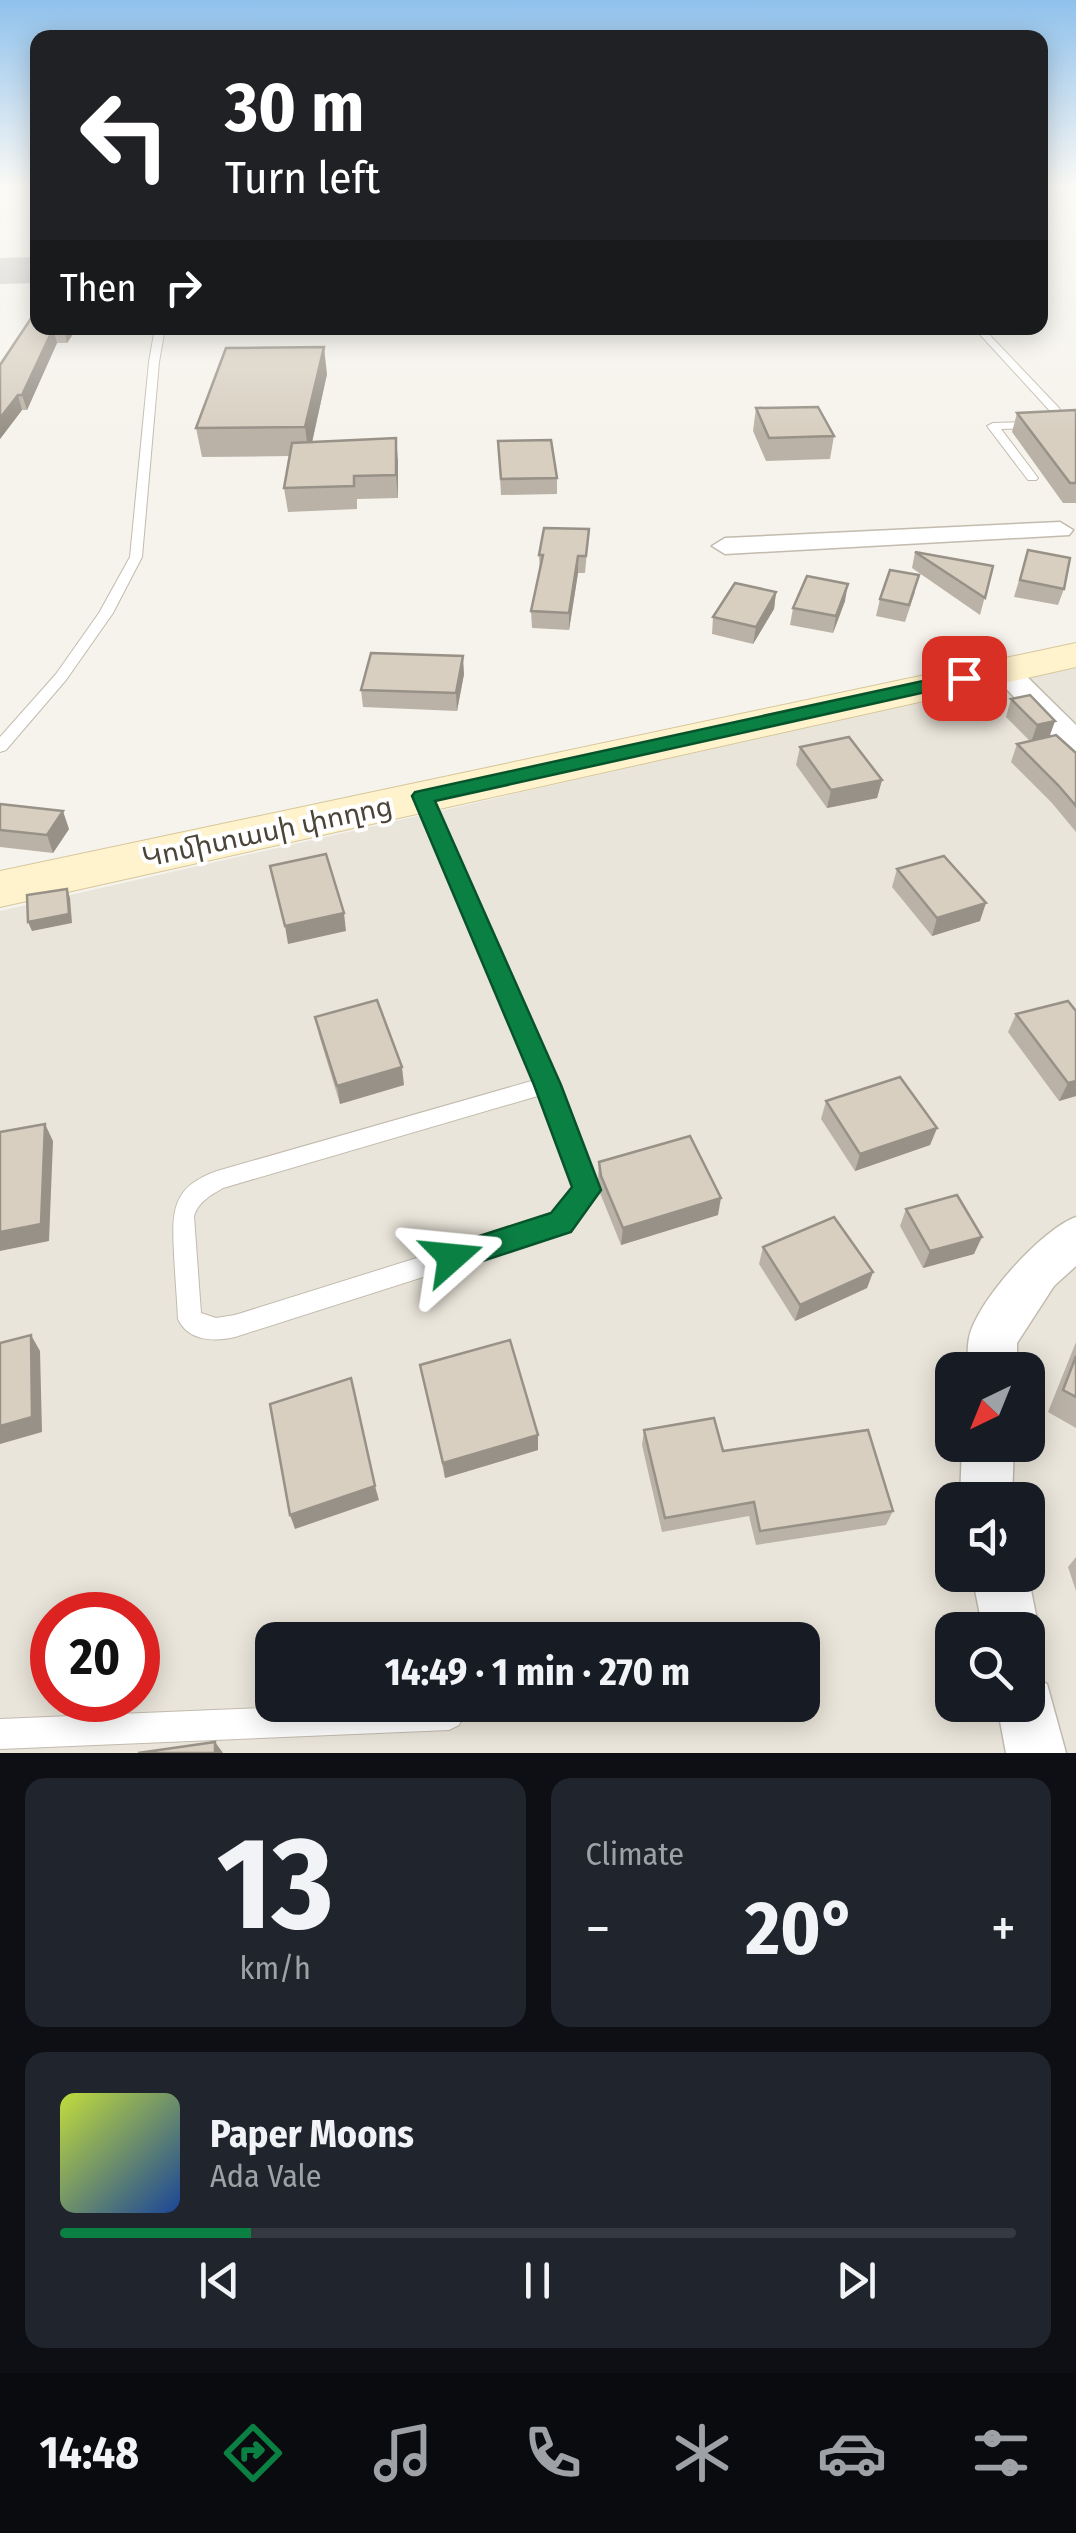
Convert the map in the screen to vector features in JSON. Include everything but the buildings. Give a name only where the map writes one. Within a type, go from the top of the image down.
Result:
[{"type":"main road","name":"Կոմիտասի փողոց","points":[[0,890],[1076,655]]},
{"type":"street","points":[[1042,504],[1076,552]]},
{"type":"street","points":[[725,546],[1060,530]]},
{"type":"street","points":[[1002,669],[1076,743]]},
{"type":"street","points":[[993,1352],[993,1337],[1038,1272],[1076,1238]]},
{"type":"street","points":[[1030,1722],[1036,1753]]},
{"type":"lane","points":[[0,747],[60,678],[106,613],[136,557],[159,335]]},
{"type":"lane","points":[[985,335],[1055,410],[1062,424],[993,426],[1032,478]]},
{"type":"lane","points":[[423,796],[547,1085],[587,1190],[561,1223],[217,1331],[190,1319],[183,1216],[184,1205],[199,1190],[217,1180],[547,1085]]},
{"type":"lane","points":[[0,1734],[284,1722]]},
{"type":"shaded area","points":[[1076,666],[1076,1753],[0,1753],[0,911]]},
{"type":"taxiway","points":[[0,271],[30,270]]},
{"type":"route","points":[[452,1257],[561,1223],[587,1190],[547,1085],[423,796],[964,678]]}]
